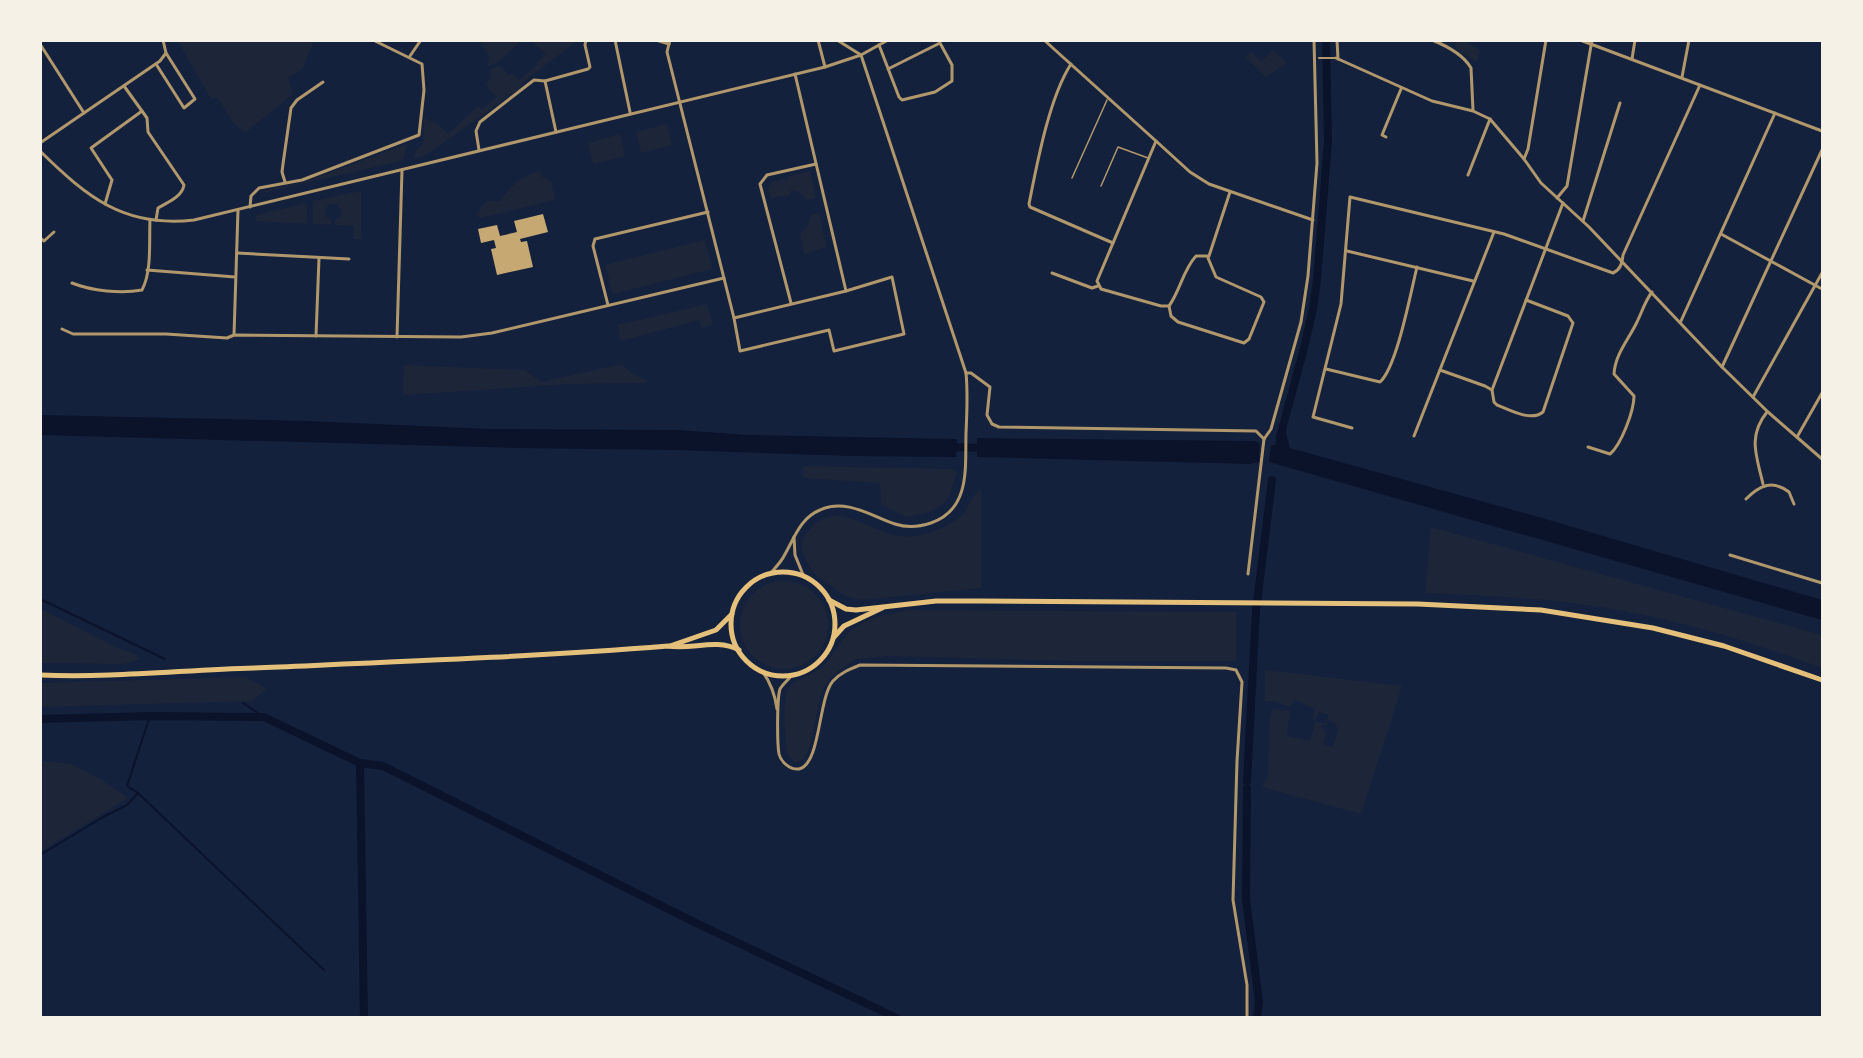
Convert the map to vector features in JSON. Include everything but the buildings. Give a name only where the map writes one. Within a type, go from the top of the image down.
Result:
[{"type":"main road","points":[[668,646],[716,630],[733,612],[742,592],[760,578],[784,572],[804,577],[815,583],[829,600],[846,609],[947,601],[1482,606],[1551,611],[1633,624],[1693,638],[1757,656],[1822,680]]},
{"type":"main road","points":[[829,600],[834,618],[832,640]]},
{"type":"main road","points":[[733,612],[732,635],[739,650],[753,666],[775,675],[792,675],[818,662],[844,626],[883,607]]},
{"type":"main road","points":[[40,675],[122,674],[392,662],[668,646],[680,648],[717,643],[739,650]]},
{"type":"street","points":[[156,64],[184,108],[195,99],[166,53],[163,40]]},
{"type":"street","points":[[250,207],[251,196],[258,188],[302,180],[419,135],[424,90],[422,64],[373,40]]},
{"type":"street","points":[[409,57],[421,40]]},
{"type":"street","points":[[479,150],[476,131],[480,123],[534,81],[545,81],[590,67],[586,40]]},
{"type":"street","points":[[615,40],[630,113]]},
{"type":"street","points":[[656,40],[669,42],[667,52],[734,318],[740,351],[829,330],[834,351],[904,334],[892,277],[846,291],[734,318]]},
{"type":"street","points":[[818,40],[825,67]]},
{"type":"street","points":[[770,574],[784,556],[803,522],[820,510],[829,507],[859,509],[903,526],[914,527],[934,522],[947,515],[954,508],[964,485],[966,373],[861,55],[837,40]]},
{"type":"street","points":[[40,151],[70,180],[118,212],[150,220],[179,222],[238,210],[825,67],[861,55],[888,40]]},
{"type":"street","points":[[1044,40],[1190,172],[1209,184],[1313,220]]},
{"type":"street","points":[[1248,574],[1263,464],[1264,439],[1271,429],[1301,322],[1308,276],[1317,164],[1314,40]]},
{"type":"street","points":[[1337,40],[1337,58]]},
{"type":"street","points":[[1432,40],[1447,46],[1472,68],[1473,111]]},
{"type":"street","points":[[1447,46],[1451,40]]},
{"type":"street","points":[[1524,159],[1528,149],[1546,40]]},
{"type":"street","points":[[1580,40],[1592,42],[1822,131]]},
{"type":"street","points":[[1682,78],[1689,40]]},
{"type":"street","points":[[1556,198],[1567,186],[1592,42]]},
{"type":"street","points":[[1632,59],[1634,42]]},
{"type":"street","points":[[879,45],[888,69],[899,98],[902,100],[935,92],[952,81],[952,65],[940,43],[888,69]]},
{"type":"street","points":[[40,44],[84,114]]},
{"type":"street","points":[[40,143],[156,64],[166,53]]},
{"type":"street","points":[[1319,58],[1337,58],[1401,89],[1432,101],[1473,111],[1490,119],[1524,159],[1540,183],[1623,261],[1722,367],[1768,412],[1822,459]]},
{"type":"street","points":[[1071,64],[1051,113],[1029,204],[1113,243]]},
{"type":"street","points":[[795,74],[846,291]]},
{"type":"street","points":[[545,81],[556,132]]},
{"type":"street","points":[[285,182],[282,172],[291,108],[297,100],[323,82]]},
{"type":"street","points":[[1352,428],[1312,417],[1341,304],[1350,197],[1504,234],[1613,273],[1618,271],[1623,261],[1623,255],[1700,84]]},
{"type":"street","points":[[124,86],[147,118],[148,132],[184,185],[179,195],[158,208],[156,220]]},
{"type":"street","points":[[1386,137],[1382,135],[1401,89]]},
{"type":"street","points":[[1583,221],[1620,103]]},
{"type":"street","points":[[105,204],[112,180],[91,148],[142,111]]},
{"type":"street","points":[[1681,321],[1775,113]]},
{"type":"street","points":[[1468,175],[1490,119]]},
{"type":"street","points":[[1052,273],[1092,288],[1098,283],[1156,141]]},
{"type":"street","points":[[1722,367],[1822,150]]},
{"type":"street","points":[[791,303],[760,184],[767,175],[816,164]]},
{"type":"street","points":[[397,337],[402,170]]},
{"type":"street","points":[[1169,306],[1172,316],[1178,322],[1244,343],[1249,339],[1264,302],[1261,297],[1216,278],[1209,256],[1230,192]]},
{"type":"street","points":[[1526,300],[1568,316],[1573,323],[1543,412],[1536,417],[1497,405],[1494,402],[1492,390],[1544,249],[1563,203]]},
{"type":"street","points":[[234,335],[238,210]]},
{"type":"street","points":[[608,305],[593,246],[595,239],[708,212]]},
{"type":"street","points":[[72,283],[85,288],[132,292],[142,290],[147,270],[150,220]]},
{"type":"street","points":[[40,238],[44,241],[54,232]]},
{"type":"street","points":[[1414,436],[1494,232]]},
{"type":"street","points":[[1721,234],[1822,289]]},
{"type":"street","points":[[1347,251],[1473,281]]},
{"type":"street","points":[[237,253],[349,259]]},
{"type":"street","points":[[1169,306],[1189,263],[1196,256],[1209,256]]},
{"type":"street","points":[[316,336],[319,258]]},
{"type":"street","points":[[1326,369],[1380,382],[1386,377],[1398,343],[1417,267]]},
{"type":"street","points":[[147,270],[235,277]]},
{"type":"street","points":[[1753,397],[1822,273]]},
{"type":"street","points":[[62,329],[73,334],[166,334],[227,338],[234,335],[475,336],[724,278]]},
{"type":"street","points":[[1098,283],[1101,289],[1112,293],[1169,306]]},
{"type":"street","points":[[1588,447],[1610,454],[1616,449],[1634,405],[1634,396],[1614,374],[1614,368],[1625,340],[1652,292]]},
{"type":"street","points":[[1440,370],[1492,390]]},
{"type":"street","points":[[966,373],[971,373],[990,387],[987,415],[992,424],[999,427],[1256,431],[1264,439]]},
{"type":"street","points":[[1797,437],[1822,393]]},
{"type":"street","points":[[1763,484],[1754,444],[1756,433],[1768,412]]},
{"type":"street","points":[[1746,499],[1763,484],[1768,484],[1789,492],[1794,504]]},
{"type":"street","points":[[794,535],[795,555],[804,577]]},
{"type":"street","points":[[1730,555],[1822,583]]},
{"type":"street","points":[[762,671],[776,696],[779,756],[788,767],[798,769],[807,765],[814,749],[825,698],[832,682],[846,670],[860,664],[1226,668],[1236,670],[1242,682],[1236,771],[1233,900],[1246,985],[1247,1017]]},
{"type":"street","points":[[778,720],[780,690],[792,675]]},
{"type":"lane","points":[[1072,178],[1108,98]]},
{"type":"lane","points":[[1101,186],[1118,147],[1149,158]]},
{"type":"shaded area","points":[[180,40],[314,41],[302,70],[288,77],[293,94],[245,133],[234,124],[217,97],[211,99],[179,43]]},
{"type":"shaded area","points":[[485,40],[521,41],[498,62],[488,66],[489,55],[481,45]]},
{"type":"shaded area","points":[[531,41],[577,41],[526,80],[519,89],[424,156],[414,158],[416,150],[423,144],[424,118],[438,124],[448,134],[477,107],[483,109],[496,97],[486,85],[491,77],[489,73],[491,69],[500,65],[509,75],[512,73],[519,80],[538,64],[537,62],[546,54]]},
{"type":"shaded area","points":[[1456,41],[1466,41],[1480,50],[1477,62],[1456,49]]},
{"type":"shaded area","points":[[1273,50],[1287,63],[1266,77],[1245,57],[1251,52],[1261,61]]},
{"type":"shaded area","points":[[667,124],[672,145],[641,153],[636,132]]},
{"type":"shaded area","points":[[620,134],[625,156],[593,164],[588,143]]},
{"type":"shaded area","points":[[407,144],[404,158],[401,161],[261,193],[304,182]]},
{"type":"shaded area","points":[[540,171],[542,177],[551,181],[555,200],[480,218],[476,215],[486,201],[500,201],[517,182]]},
{"type":"shaded area","points":[[810,171],[816,198],[806,200],[800,192],[790,191],[790,195],[771,198],[768,189],[772,182],[784,179],[788,182],[787,177]]},
{"type":"shaded area","points":[[361,191],[361,239],[354,239],[354,226],[335,225],[335,220],[342,212],[337,204],[329,204],[325,210],[325,216],[331,220],[331,225],[313,224],[313,201]]},
{"type":"shaded area","points":[[307,203],[307,224],[256,221],[256,215]]},
{"type":"shaded area","points":[[819,213],[826,247],[804,254],[800,233],[807,227],[811,215]]},
{"type":"shaded area","points":[[705,240],[712,269],[613,294],[605,265]]},
{"type":"shaded area","points":[[707,304],[713,325],[702,328],[699,320],[621,341],[618,325]]},
{"type":"shaded area","points":[[622,364],[633,374],[646,380],[646,383],[569,384],[403,395],[404,365],[525,370],[541,382]]},
{"type":"shaded area","points":[[41,415],[307,421],[490,429],[678,430],[748,435],[957,439],[956,457],[516,448],[41,435]]},
{"type":"shaded area","points":[[1283,428],[1290,448],[1542,518],[1822,600],[1822,620],[1269,462],[1271,445],[1275,445],[1279,431]]},
{"type":"shaded area","points":[[977,438],[1256,441],[1260,444],[1259,462],[1250,464],[977,457]]},
{"type":"shaded area","points":[[803,466],[951,469],[957,472],[949,497],[943,504],[930,512],[907,517],[881,505],[880,483],[803,478]]},
{"type":"shaded area","points":[[981,489],[981,588],[854,599],[816,575],[803,552],[804,536],[817,522],[828,517],[852,518],[901,536],[929,533],[958,519]]},
{"type":"shaded area","points":[[1431,527],[1822,635],[1822,668],[1730,637],[1635,613],[1535,599],[1425,593]]},
{"type":"shaded area","points":[[784,581],[809,588],[821,600],[828,625],[821,650],[809,662],[784,669],[759,662],[747,650],[740,625],[747,600],[759,588]]},
{"type":"shaded area","points":[[41,609],[117,648],[133,653],[140,659],[124,664],[41,663]]},
{"type":"shaded area","points":[[910,610],[1236,612],[1236,661],[1071,661],[889,656],[856,659],[829,679],[821,694],[810,746],[804,759],[795,763],[788,755],[785,735],[785,702],[790,686],[822,667],[844,638],[857,626],[874,618]]},
{"type":"shaded area","points":[[1265,670],[1402,686],[1361,814],[1262,787],[1268,776],[1270,717],[1273,709],[1290,711],[1287,736],[1310,741],[1315,722],[1325,724],[1329,715],[1319,712],[1316,720],[1313,719],[1315,709],[1295,700],[1290,707],[1274,701],[1265,701]],"holes":[[[1328,720],[1334,722],[1338,729],[1333,747],[1323,744],[1326,733],[1321,727],[1326,725]]]},
{"type":"shaded area","points":[[245,677],[267,689],[252,701],[41,707],[41,683]]},
{"type":"shaded area","points":[[41,761],[71,764],[102,780],[128,798],[41,851]]},
{"type":"waterway","points":[[1280,437],[1303,352],[1317,280],[1328,141],[1326,40]]},
{"type":"waterway","points":[[945,447],[986,448]]},
{"type":"waterway","points":[[1247,781],[1256,611],[1272,480]]},
{"type":"waterway","points":[[40,599],[165,659]]},
{"type":"waterway","points":[[243,703],[264,717]]},
{"type":"waterway","points":[[150,716],[127,786],[138,793],[324,970]]},
{"type":"waterway","points":[[40,719],[150,716],[264,717],[360,763],[364,1018]]},
{"type":"waterway","points":[[360,763],[383,766],[696,923],[897,1018]]},
{"type":"waterway","points":[[1247,788],[1246,899],[1259,1002],[1257,1018]]},
{"type":"waterway","points":[[40,855],[127,805],[138,793]]}]
